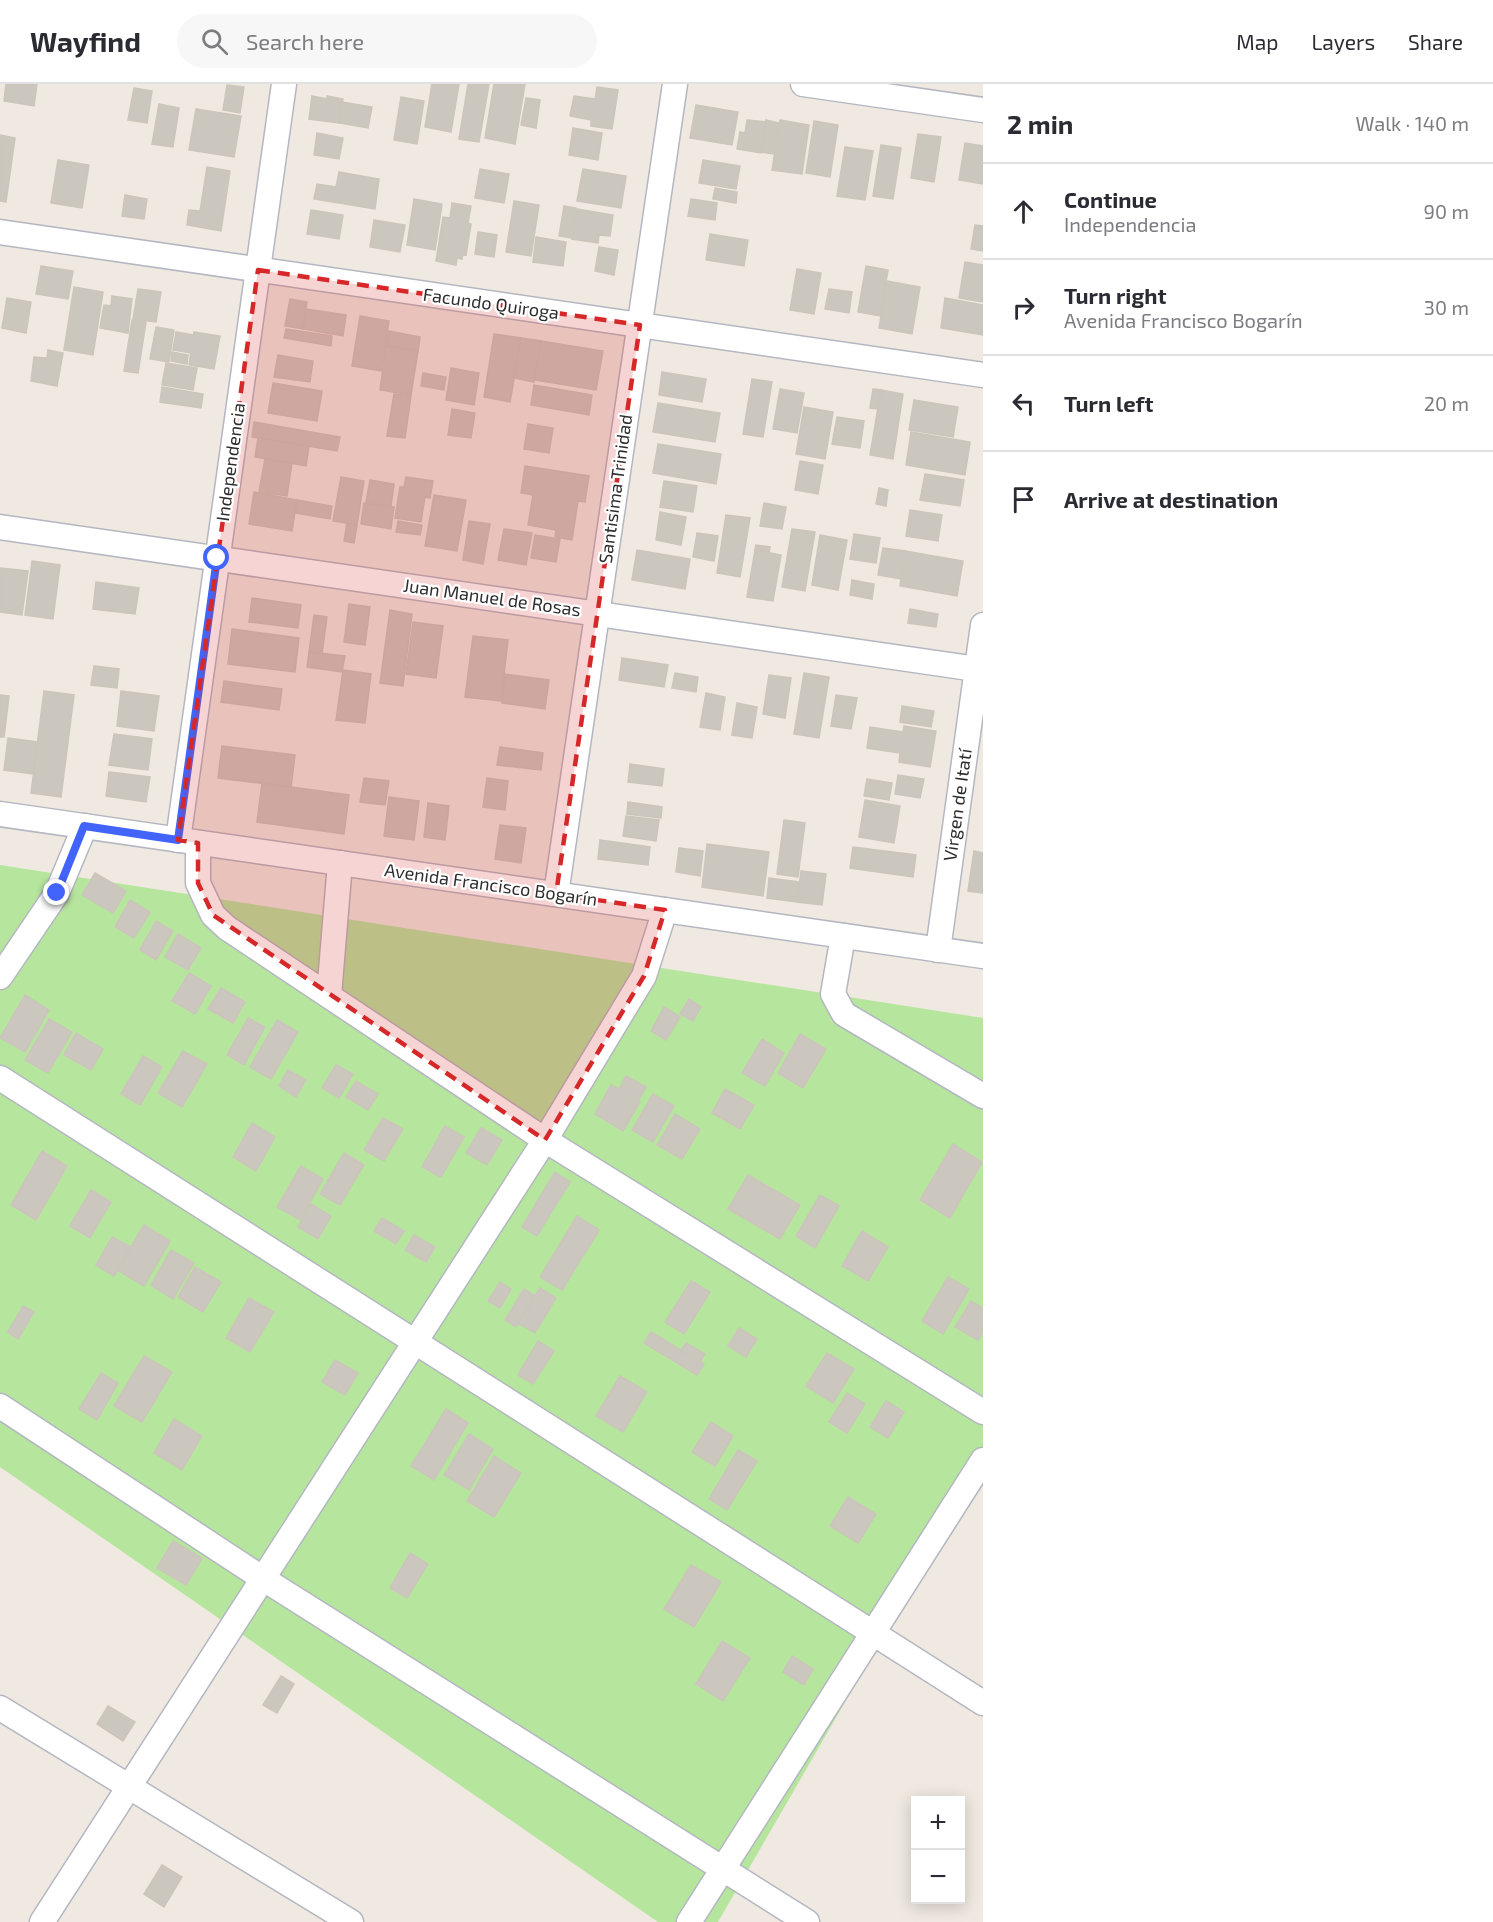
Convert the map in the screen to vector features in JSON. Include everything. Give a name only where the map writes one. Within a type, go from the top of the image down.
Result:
[{"type":"street","name":"Independencia","points":[[284,84],[217,558],[188,841],[198,884],[213,915],[227,928],[544,1140],[983,1412]]},
{"type":"street","name":"Santisima Trinidad","points":[[556,894],[675,84]]},
{"type":"street","points":[[803,84],[983,110]]},
{"type":"street","name":"Facundo Quiroga","points":[[0,232],[983,375]]},
{"type":"street","name":"Juan Manuel de Rosas","points":[[0,527],[980,669]]},
{"type":"street","name":"Virgen de Itatí","points":[[938,950],[980,669],[983,625]]},
{"type":"street","name":"Avenida Francisco Bogarín","points":[[0,814],[983,956]]},
{"type":"street","points":[[0,977],[57,893],[84,826]]},
{"type":"street","points":[[329,996],[340,863]]},
{"type":"street","points":[[42,1922],[544,1140],[644,976],[665,910]]},
{"type":"street","points":[[843,936],[833,994],[844,1014],[983,1096]]},
{"type":"street","points":[[0,1078],[983,1703]]},
{"type":"street","points":[[0,1406],[262,1578],[807,1922]]},
{"type":"street","points":[[689,1922],[983,1460]]},
{"type":"street","points":[[0,1708],[351,1922]]},
{"type":"highlighted area","points":[[258,270],[640,325],[556,894],[665,910],[644,976],[545,1140],[213,915],[198,883],[198,843],[178,840]]},
{"type":"green space","points":[[0,865],[983,1018],[983,1463],[718,1922],[658,1922],[0,1467]]},
{"type":"building","points":[[6,84],[37,84],[34,106],[4,101]]},
{"type":"building","points":[[432,84],[459,84],[451,132],[425,127]]},
{"type":"building","points":[[468,84],[489,84],[479,142],[459,139]]},
{"type":"building","points":[[494,84],[525,84],[515,144],[485,138]]},
{"type":"building","points":[[227,85],[244,87],[240,113],[223,110]]},
{"type":"building","points":[[597,87],[618,90],[612,129],[591,126],[591,120],[570,116],[574,96],[595,99]]},
{"type":"building","points":[[134,88],[152,91],[147,123],[128,120]]},
{"type":"building","points":[[312,96],[343,99],[339,123],[309,119]]},
{"type":"building","points":[[401,97],[424,101],[417,144],[394,140]]},
{"type":"building","points":[[526,98],[540,100],[536,128],[521,125]]},
{"type":"building","points":[[342,102],[372,107],[368,128],[339,123]]},
{"type":"building","points":[[159,104],[179,108],[173,147],[152,144]]},
{"type":"building","points":[[696,105],[738,112],[732,145],[690,138]]},
{"type":"building","points":[[196,109],[241,116],[234,157],[189,150]]},
{"type":"building","points":[[747,120],[766,122],[761,153],[737,149],[740,132],[745,133]]},
{"type":"building","points":[[766,120],[779,123],[774,154],[761,152]]},
{"type":"building","points":[[780,120],[809,125],[802,174],[772,170]]},
{"type":"building","points":[[814,121],[838,125],[830,177],[806,173]]},
{"type":"building","points":[[573,128],[602,133],[598,160],[569,155]]},
{"type":"building","points":[[317,133],[343,138],[339,159],[314,155]]},
{"type":"building","points":[[918,134],[941,137],[934,182],[911,178]]},
{"type":"building","points":[[0,135],[15,138],[6,202],[0,201]]},
{"type":"building","points":[[965,143],[983,146],[983,184],[959,180]]},
{"type":"building","points":[[881,145],[901,148],[893,199],[873,196]]},
{"type":"building","points":[[845,147],[873,151],[865,200],[837,196]]},
{"type":"building","points":[[58,160],[89,165],[82,208],[51,203]]},
{"type":"building","points":[[703,160],[740,166],[736,189],[699,183]]},
{"type":"building","points":[[207,167],[230,171],[221,231],[187,225],[189,210],[200,211]]},
{"type":"building","points":[[480,169],[509,174],[504,203],[475,198]]},
{"type":"building","points":[[583,169],[626,176],[621,208],[577,201]]},
{"type":"building","points":[[339,172],[379,179],[375,209],[314,199],[317,184],[336,187]]},
{"type":"building","points":[[715,188],[737,192],[736,203],[713,199]]},
{"type":"building","points":[[125,195],[147,199],[144,219],[122,216]]},
{"type":"building","points":[[414,199],[442,204],[435,250],[407,245]]},
{"type":"building","points":[[691,199],[717,203],[715,220],[688,216]]},
{"type":"building","points":[[514,201],[539,205],[531,256],[506,252]]},
{"type":"building","points":[[452,203],[471,206],[468,223],[471,224],[466,255],[463,254],[462,259],[457,258],[456,265],[436,261],[443,217],[450,218]]},
{"type":"building","points":[[564,206],[576,208],[571,238],[559,236]]},
{"type":"building","points":[[577,209],[613,215],[610,236],[599,235],[598,243],[572,239]]},
{"type":"building","points":[[311,210],[343,215],[339,239],[307,234]]},
{"type":"building","points":[[374,220],[405,225],[400,252],[370,247]]},
{"type":"building","points":[[975,225],[983,226],[983,251],[971,249]]},
{"type":"building","points":[[478,232],[497,235],[494,257],[475,254]]},
{"type":"building","points":[[710,234],[748,240],[744,266],[706,260]]},
{"type":"building","points":[[536,237],[566,242],[563,266],[533,262]]},
{"type":"building","points":[[599,247],[618,250],[614,275],[595,271]]},
{"type":"building","points":[[965,262],[983,265],[983,302],[959,298]]},
{"type":"building","points":[[41,266],[73,271],[68,299],[36,294]]},
{"type":"building","points":[[866,266],[888,270],[880,316],[858,312]]},
{"type":"building","points":[[797,269],[821,273],[814,314],[790,310]]},
{"type":"building","points":[[887,281],[920,287],[912,334],[879,328]]},
{"type":"building","points":[[74,287],[103,292],[93,355],[64,350]]},
{"type":"building","points":[[138,289],[161,292],[156,322],[133,319]]},
{"type":"building","points":[[829,289],[852,292],[849,313],[825,309]]},
{"type":"building","points":[[112,296],[132,299],[128,333],[100,328],[104,305],[111,306]]},
{"type":"building","points":[[7,298],[31,302],[26,333],[2,328]]},
{"type":"building","points":[[945,298],[983,305],[983,335],[941,328]]},
{"type":"building","points":[[290,299],[307,302],[303,329],[285,326]]},
{"type":"building","points":[[306,309],[346,315],[343,336],[303,329]]},
{"type":"building","points":[[360,316],[389,321],[381,371],[352,366]]},
{"type":"building","points":[[132,320],[146,322],[138,373],[124,371]]},
{"type":"building","points":[[156,327],[174,330],[169,362],[150,359]]},
{"type":"building","points":[[286,329],[332,336],[331,346],[284,338]]},
{"type":"building","points":[[389,331],[420,337],[418,352],[386,346]]},
{"type":"building","points":[[176,332],[194,335],[191,353],[173,350]]},
{"type":"building","points":[[194,332],[220,336],[214,369],[189,365]]},
{"type":"building","points":[[494,334],[521,338],[510,402],[484,397]]},
{"type":"building","points":[[521,338],[541,341],[534,382],[514,378]]},
{"type":"building","points":[[541,341],[603,351],[596,390],[534,380]]},
{"type":"building","points":[[386,346],[418,351],[411,395],[380,390]]},
{"type":"building","points":[[48,350],[63,353],[57,386],[31,381],[34,357],[47,358]]},
{"type":"building","points":[[172,352],[188,355],[187,364],[171,361]]},
{"type":"building","points":[[278,355],[313,361],[310,382],[274,377]]},
{"type":"building","points":[[166,363],[197,368],[193,390],[162,385]]},
{"type":"building","points":[[451,368],[479,373],[474,405],[446,400]]},
{"type":"building","points":[[662,372],[706,379],[702,402],[659,395]]},
{"type":"building","points":[[423,373],[446,377],[444,390],[421,386]]},
{"type":"building","points":[[752,379],[772,382],[763,437],[743,434]]},
{"type":"building","points":[[273,383],[322,391],[317,421],[268,413]]},
{"type":"building","points":[[534,385],[592,395],[589,415],[531,405]]},
{"type":"building","points":[[162,387],[203,394],[201,408],[160,402]]},
{"type":"building","points":[[780,389],[804,393],[797,433],[773,429]]},
{"type":"building","points":[[873,389],[881,390],[878,409],[870,408]]},
{"type":"building","points":[[881,390],[903,394],[893,459],[870,455]]},
{"type":"building","points":[[394,394],[411,396],[405,438],[387,436]]},
{"type":"building","points":[[914,400],[958,407],[953,437],[909,430]]},
{"type":"building","points":[[658,403],[720,413],[715,442],[653,432]]},
{"type":"building","points":[[804,407],[833,412],[825,459],[796,454]]},
{"type":"building","points":[[452,409],[475,413],[471,438],[448,435]]},
{"type":"building","points":[[837,417],[864,421],[860,448],[832,444]]},
{"type":"building","points":[[254,422],[340,437],[337,451],[252,437]]},
{"type":"building","points":[[528,424],[553,428],[549,453],[524,449]]},
{"type":"building","points":[[911,432],[970,442],[965,475],[906,465]]},
{"type":"building","points":[[258,438],[309,446],[306,466],[255,457]]},
{"type":"building","points":[[658,444],[721,454],[716,484],[653,473]]},
{"type":"building","points":[[265,459],[292,463],[287,496],[259,492]]},
{"type":"building","points":[[800,461],[823,465],[818,494],[795,490]]},
{"type":"building","points":[[525,466],[589,476],[585,502],[578,501],[572,540],[555,537],[556,530],[528,525],[533,495],[521,493]]},
{"type":"building","points":[[925,474],[964,480],[960,506],[920,500]]},
{"type":"building","points":[[341,477],[364,481],[357,525],[333,521]]},
{"type":"building","points":[[406,477],[433,481],[430,498],[425,497],[421,522],[395,518],[400,487],[404,487]]},
{"type":"building","points":[[370,480],[394,484],[391,506],[366,502]]},
{"type":"building","points":[[664,481],[697,486],[693,512],[660,507]]},
{"type":"building","points":[[879,488],[888,490],[886,506],[876,504]]},
{"type":"building","points":[[254,492],[297,500],[292,531],[249,524]]},
{"type":"building","points":[[434,495],[466,500],[457,551],[425,546]]},
{"type":"building","points":[[297,500],[332,506],[330,519],[295,513]]},
{"type":"building","points":[[364,503],[394,507],[391,529],[361,524]]},
{"type":"building","points":[[764,503],[786,507],[782,529],[760,526]]},
{"type":"building","points":[[910,510],[942,515],[938,541],[906,536]]},
{"type":"building","points":[[660,512],[686,517],[681,545],[656,540]]},
{"type":"building","points":[[726,515],[750,518],[740,577],[717,573]]},
{"type":"building","points":[[398,521],[422,525],[420,535],[396,532]]},
{"type":"building","points":[[469,521],[490,524],[483,564],[463,560]]},
{"type":"building","points":[[347,523],[357,525],[354,543],[344,541]]},
{"type":"building","points":[[504,529],[532,533],[526,565],[498,560]]},
{"type":"building","points":[[792,529],[815,532],[805,591],[782,587]]},
{"type":"building","points":[[697,533],[718,536],[714,561],[693,557]]},
{"type":"building","points":[[854,534],[880,538],[876,563],[850,559]]},
{"type":"building","points":[[535,535],[560,539],[556,562],[531,558]]},
{"type":"building","points":[[820,535],[847,540],[838,590],[812,585]]},
{"type":"building","points":[[756,545],[770,547],[769,553],[755,550]]},
{"type":"building","points":[[883,548],[905,551],[901,579],[878,575]]},
{"type":"building","points":[[637,550],[690,559],[685,589],[632,580]]},
{"type":"building","points":[[755,550],[781,555],[773,601],[747,597]]},
{"type":"building","points":[[905,551],[963,561],[957,596],[900,586]]},
{"type":"building","points":[[32,561],[60,565],[53,619],[25,615]]},
{"type":"building","points":[[0,568],[28,571],[22,615],[0,612]]},
{"type":"building","points":[[852,580],[874,584],[872,599],[850,595]]},
{"type":"building","points":[[96,582],[139,588],[135,614],[93,609]]},
{"type":"building","points":[[252,598],[301,605],[298,628],[249,622]]},
{"type":"building","points":[[349,604],[370,607],[365,645],[344,642]]},
{"type":"building","points":[[910,609],[938,614],[936,627],[908,623]]},
{"type":"building","points":[[390,610],[412,614],[403,686],[380,683]]},
{"type":"building","points":[[314,615],[327,617],[322,654],[309,652]]},
{"type":"building","points":[[413,622],[443,626],[436,678],[406,674]]},
{"type":"building","points":[[232,629],[299,638],[295,672],[228,664]]},
{"type":"building","points":[[473,636],[508,640],[501,701],[465,697]]},
{"type":"building","points":[[309,652],[345,656],[342,672],[307,667]]},
{"type":"building","points":[[622,658],[668,665],[664,687],[619,680]]},
{"type":"building","points":[[94,666],[119,669],[117,688],[91,685]]},
{"type":"building","points":[[343,670],[371,674],[365,723],[336,720]]},
{"type":"building","points":[[675,673],[698,677],[696,692],[672,688]]},
{"type":"building","points":[[804,673],[829,677],[819,738],[794,734]]},
{"type":"building","points":[[505,674],[549,680],[545,709],[502,703]]},
{"type":"building","points":[[769,675],[791,678],[785,718],[763,714]]},
{"type":"building","points":[[224,681],[282,689],[279,710],[221,702]]},
{"type":"building","points":[[44,691],[74,695],[61,797],[31,793]]},
{"type":"building","points":[[121,691],[159,696],[154,731],[117,726]]},
{"type":"building","points":[[706,693],[725,697],[720,730],[700,727]]},
{"type":"building","points":[[0,695],[9,696],[4,737],[0,737]]},
{"type":"building","points":[[836,695],[857,698],[851,729],[831,726]]},
{"type":"building","points":[[737,703],[757,707],[752,738],[732,735]]},
{"type":"building","points":[[902,706],[934,711],[931,727],[900,722]]},
{"type":"building","points":[[904,726],[936,731],[930,767],[899,762],[900,753],[867,748],[870,727],[903,732]]},
{"type":"building","points":[[114,734],[152,739],[148,770],[109,765]]},
{"type":"building","points":[[8,738],[37,742],[33,774],[4,770]]},
{"type":"building","points":[[222,746],[295,755],[291,787],[218,778]]},
{"type":"building","points":[[500,747],[543,753],[541,770],[497,765]]},
{"type":"building","points":[[630,764],[664,769],[662,786],[628,782]]},
{"type":"building","points":[[109,772],[150,777],[146,802],[106,796]]},
{"type":"building","points":[[898,775],[924,779],[920,798],[895,794]]},
{"type":"building","points":[[364,778],[389,781],[385,805],[360,802]]},
{"type":"building","points":[[487,778],[508,781],[505,810],[483,807]]},
{"type":"building","points":[[867,779],[892,783],[889,800],[864,796]]},
{"type":"building","points":[[262,783],[349,795],[344,834],[257,822]]},
{"type":"building","points":[[389,797],[419,801],[414,840],[384,836]]},
{"type":"building","points":[[865,800],[900,806],[894,843],[859,837]]},
{"type":"building","points":[[628,802],[662,807],[661,818],[627,814]]},
{"type":"building","points":[[428,803],[449,806],[445,840],[424,837]]},
{"type":"building","points":[[626,816],[659,820],[656,841],[623,836]]},
{"type":"building","points":[[784,820],[805,823],[798,877],[777,874]]},
{"type":"building","points":[[500,825],[526,828],[521,863],[495,859]]},
{"type":"building","points":[[600,840],[650,847],[648,865],[598,859]]},
{"type":"building","points":[[707,844],[769,852],[763,896],[702,887]]},
{"type":"building","points":[[853,847],[916,855],[913,877],[850,868]]},
{"type":"building","points":[[679,848],[703,851],[700,876],[676,872]]},
{"type":"building","points":[[974,851],[983,853],[983,893],[968,891]]},
{"type":"building","points":[[801,871],[826,874],[822,905],[797,902]]},
{"type":"building","points":[[95,873],[126,891],[113,913],[82,895]]},
{"type":"building","points":[[769,878],[799,882],[797,902],[767,898]]},
{"type":"building","points":[[130,900],[150,912],[134,938],[115,927]]},
{"type":"building","points":[[156,921],[173,931],[156,960],[140,950]]},
{"type":"building","points":[[178,934],[201,948],[188,970],[165,957]]},
{"type":"building","points":[[189,973],[211,986],[195,1014],[172,1001]]},
{"type":"building","points":[[221,988],[245,1002],[233,1023],[208,1009]]},
{"type":"building","points":[[25,995],[49,1010],[25,1052],[0,1038]]},
{"type":"building","points":[[689,999],[701,1007],[693,1021],[680,1014]]},
{"type":"building","points":[[664,1007],[680,1017],[666,1040],[651,1031]]},
{"type":"building","points":[[248,1018],[265,1027],[244,1065],[227,1055]]},
{"type":"building","points":[[49,1019],[72,1032],[48,1073],[25,1060]]},
{"type":"building","points":[[277,1020],[298,1032],[271,1079],[250,1067]]},
{"type":"building","points":[[76,1033],[103,1049],[91,1070],[64,1055]]},
{"type":"building","points":[[800,1034],[826,1049],[803,1088],[778,1073]]},
{"type":"building","points":[[762,1039],[784,1053],[765,1086],[742,1073]]},
{"type":"building","points":[[183,1051],[207,1064],[182,1107],[158,1093]]},
{"type":"building","points":[[143,1056],[162,1067],[140,1105],[121,1094]]},
{"type":"building","points":[[336,1065],[353,1074],[339,1098],[322,1088]]},
{"type":"building","points":[[288,1070],[306,1080],[296,1097],[279,1086]]},
{"type":"building","points":[[626,1076],[646,1087],[623,1131],[595,1114],[611,1085],[619,1089]]},
{"type":"building","points":[[356,1081],[378,1094],[368,1110],[346,1097]]},
{"type":"building","points":[[725,1089],[754,1105],[740,1129],[712,1113]]},
{"type":"building","points":[[653,1094],[674,1106],[653,1142],[632,1130]]},
{"type":"building","points":[[675,1114],[700,1129],[682,1159],[657,1145]]},
{"type":"building","points":[[383,1118],[403,1129],[384,1161],[364,1150]]},
{"type":"building","points":[[252,1123],[275,1137],[256,1171],[233,1157]]},
{"type":"building","points":[[445,1126],[464,1137],[441,1177],[422,1167]]},
{"type":"building","points":[[481,1128],[502,1140],[487,1165],[466,1153]]},
{"type":"building","points":[[953,1144],[982,1162],[950,1218],[920,1200]]},
{"type":"building","points":[[42,1151],[67,1166],[36,1220],[11,1205]]},
{"type":"building","points":[[344,1153],[364,1165],[340,1205],[320,1194]]},
{"type":"building","points":[[301,1166],[323,1179],[300,1220],[277,1207]]},
{"type":"building","points":[[555,1172],[570,1182],[537,1236],[522,1227]]},
{"type":"building","points":[[748,1175],[800,1205],[780,1239],[728,1209]]},
{"type":"building","points":[[91,1190],[111,1202],[90,1238],[70,1226]]},
{"type":"building","points":[[820,1195],[839,1206],[815,1248],[796,1236]]},
{"type":"building","points":[[311,1204],[331,1216],[318,1239],[298,1227]]},
{"type":"building","points":[[577,1216],[599,1230],[562,1290],[540,1277]]},
{"type":"building","points":[[382,1218],[404,1231],[396,1244],[374,1231]]},
{"type":"building","points":[[144,1225],[170,1241],[144,1286],[117,1270]]},
{"type":"building","points":[[862,1231],[888,1247],[868,1281],[842,1266]]},
{"type":"building","points":[[414,1235],[435,1247],[426,1262],[405,1250]]},
{"type":"building","points":[[112,1237],[131,1247],[114,1276],[96,1265]]},
{"type":"building","points":[[171,1250],[194,1263],[173,1299],[151,1285]]},
{"type":"building","points":[[195,1267],[221,1282],[203,1312],[178,1297]]},
{"type":"building","points":[[948,1277],[969,1289],[943,1334],[922,1321]]},
{"type":"building","points":[[691,1281],[710,1292],[684,1334],[665,1322]]},
{"type":"building","points":[[500,1282],[511,1289],[500,1308],[488,1301]]},
{"type":"building","points":[[540,1288],[556,1298],[535,1333],[518,1323]]},
{"type":"building","points":[[524,1289],[535,1296],[516,1327],[505,1320]]},
{"type":"building","points":[[249,1298],[274,1312],[250,1352],[226,1338]]},
{"type":"building","points":[[971,1301],[983,1308],[983,1331],[978,1340],[955,1327]]},
{"type":"building","points":[[23,1306],[34,1312],[18,1339],[8,1332]]},
{"type":"building","points":[[739,1328],[757,1339],[746,1357],[728,1346]]},
{"type":"building","points":[[651,1332],[704,1364],[697,1375],[644,1343]]},
{"type":"building","points":[[538,1341],[554,1351],[533,1384],[518,1375]]},
{"type":"building","points":[[686,1343],[705,1354],[700,1362],[681,1350]]},
{"type":"building","points":[[827,1353],[854,1369],[833,1403],[806,1386]]},
{"type":"building","points":[[144,1356],[172,1372],[142,1422],[114,1406]]},
{"type":"building","points":[[335,1360],[358,1373],[345,1395],[322,1382]]},
{"type":"building","points":[[101,1373],[118,1383],[97,1420],[79,1409]]},
{"type":"building","points":[[620,1376],[647,1392],[623,1432],[596,1416]]},
{"type":"building","points":[[847,1393],[865,1404],[847,1433],[829,1422]]},
{"type":"building","points":[[886,1401],[904,1412],[888,1438],[870,1427]]},
{"type":"building","points":[[446,1409],[468,1423],[434,1480],[411,1466]]},
{"type":"building","points":[[174,1419],[202,1436],[182,1470],[154,1453]]},
{"type":"building","points":[[711,1422],[733,1436],[715,1466],[692,1452]]},
{"type":"building","points":[[469,1434],[493,1449],[469,1490],[444,1475]]},
{"type":"building","points":[[738,1450],[757,1461],[727,1510],[709,1499]]},
{"type":"building","points":[[494,1456],[521,1473],[494,1517],[467,1501]]},
{"type":"building","points":[[848,1497],[876,1514],[858,1543],[830,1526]]},
{"type":"building","points":[[173,1541],[202,1558],[186,1585],[157,1568]]},
{"type":"building","points":[[410,1553],[428,1564],[407,1598],[390,1588]]},
{"type":"building","points":[[691,1565],[721,1582],[694,1627],[664,1609]]},
{"type":"building","points":[[722,1641],[750,1658],[723,1701],[696,1684]]},
{"type":"building","points":[[792,1656],[813,1669],[804,1685],[783,1672]]},
{"type":"building","points":[[281,1676],[294,1684],[277,1713],[263,1705]]},
{"type":"building","points":[[108,1706],[135,1722],[123,1741],[97,1724]]},
{"type":"building","points":[[162,1865],[182,1877],[164,1907],[144,1894]]},
{"type":"route","points":[[57,893],[84,826],[178,840],[217,558]]}]
